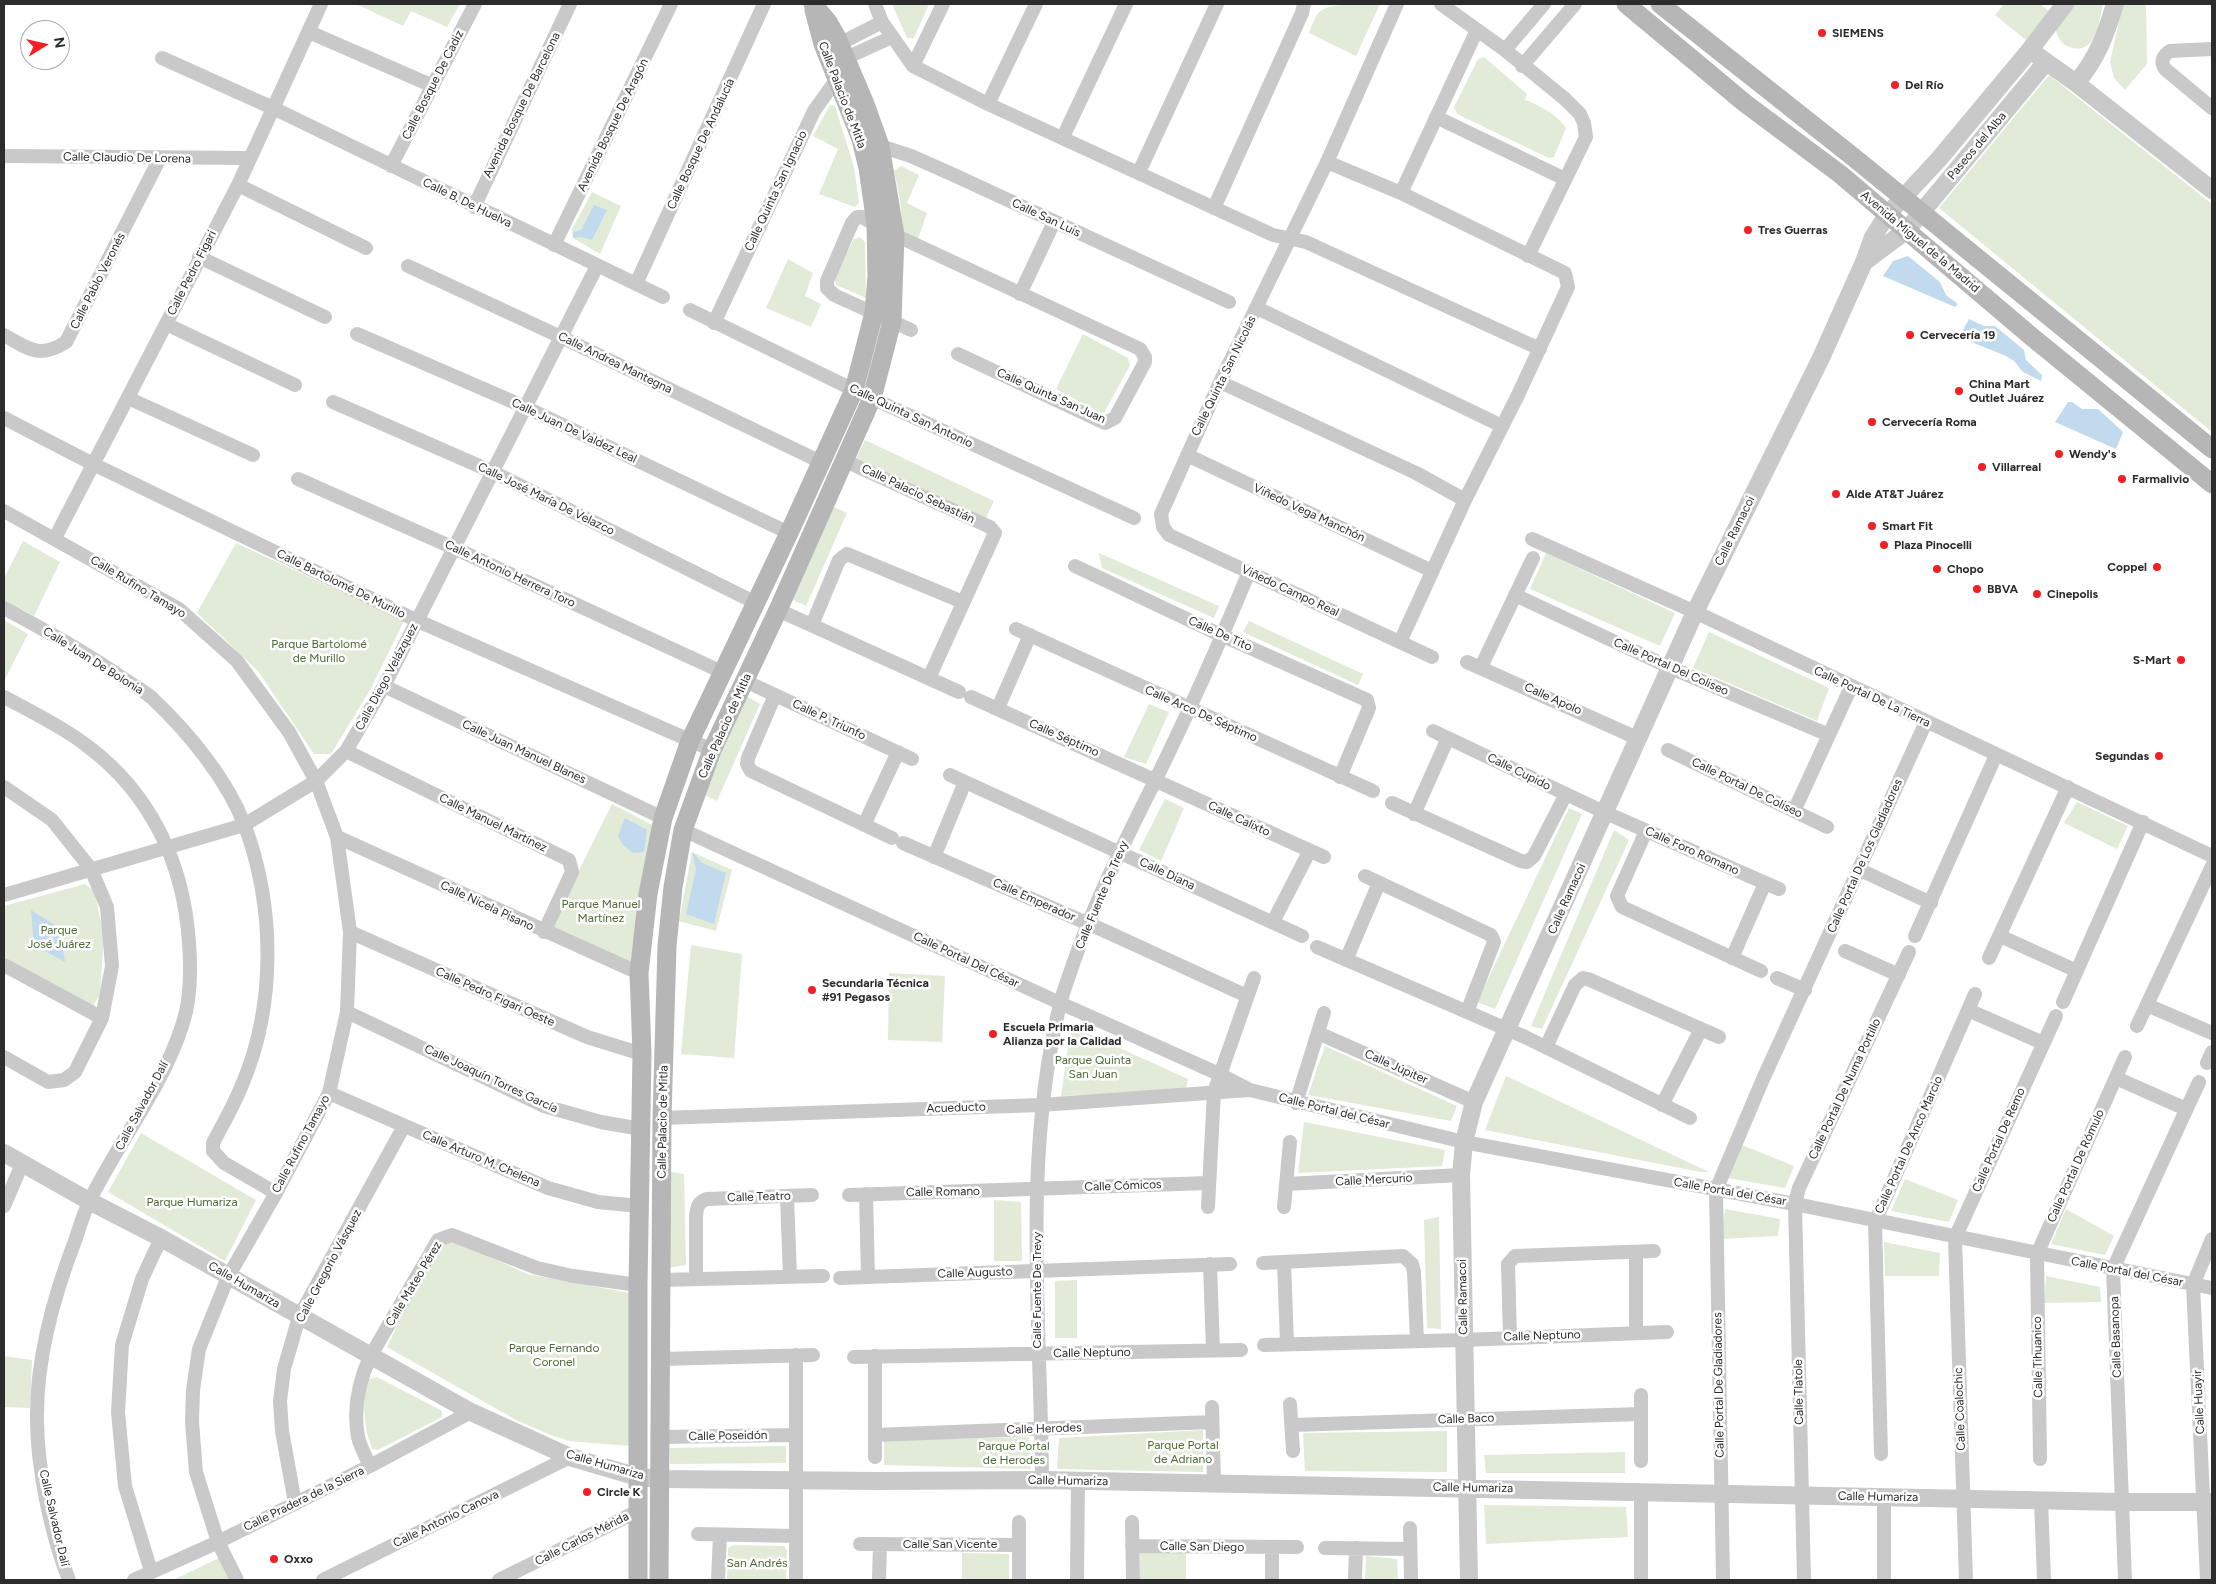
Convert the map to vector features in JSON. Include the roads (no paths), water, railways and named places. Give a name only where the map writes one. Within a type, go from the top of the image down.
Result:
[{"type":"main road","name":"Calle Palacio de Mitla","points":[[659,1580],[662,1118],[667,946],[673,887],[683,830],[712,750],[778,610],[872,398],[892,321],[895,235],[880,146],[828,22],[813,4]]},
{"type":"main road","name":"Calle Palacio de Mitla","points":[[638,1580],[638,1285],[642,1054],[638,973],[648,894],[663,818],[690,741],[789,533],[854,390],[874,314],[877,276],[876,224],[873,194],[843,61],[823,44],[813,4]]},
{"type":"main road","name":"Avenida Miguel de la Madrid","points":[[1626,4],[1746,104],[1840,174],[2032,337],[2212,484]]},
{"type":"main road","name":"Avenida Miguel de la Madrid","points":[[1660,4],[1922,213],[2212,449]]},
{"type":"street","name":"Calle Pedro Figari","points":[[55,538],[238,185],[321,4]]},
{"type":"street","name":"Calle Bosque De Cadiz","points":[[391,166],[475,4]]},
{"type":"street","name":"Avenida Bosque De Barcelona","points":[[474,207],[570,4]]},
{"type":"street","name":"Avenida Bosque De Aragón","points":[[554,245],[671,4]]},
{"type":"street","name":"Calle Bosque De Andalucía","points":[[636,284],[764,4]]},
{"type":"street","points":[[876,4],[882,22],[913,66],[988,104],[1273,235],[1306,242],[1540,349]]},
{"type":"street","points":[[913,66],[943,4]]},
{"type":"street","points":[[988,104],[1036,4]]},
{"type":"street","points":[[1063,137],[1126,4]]},
{"type":"street","points":[[1139,172],[1217,4]]},
{"type":"street","points":[[1214,208],[1302,13],[1304,4]]},
{"type":"street","name":"Calle Quinta San Nicolás","points":[[1161,514],[1220,382],[1327,162],[1397,4]]},
{"type":"street","points":[[1441,4],[1505,50],[1565,100],[1580,114],[1584,123],[1586,136],[1528,256]]},
{"type":"street","points":[[1505,50],[1544,4]]},
{"type":"street","points":[[1522,66],[1574,4]]},
{"type":"street","points":[[2076,83],[2095,58],[2115,4]]},
{"type":"street","name":"Paseos del Alba","points":[[1887,215],[1939,158],[2029,51],[2061,5]]},
{"type":"street","points":[[843,61],[882,22]]},
{"type":"street","points":[[1401,194],[1477,30]]},
{"type":"street","points":[[308,32],[433,86]]},
{"type":"street","points":[[843,61],[892,37]]},
{"type":"street","points":[[2212,49],[2170,51],[2164,55],[2162,63],[2165,69],[2212,108]]},
{"type":"street","points":[[2029,51],[2076,83],[2212,190]]},
{"type":"street","name":"Calle B. De Huelva","points":[[162,58],[273,108],[663,297]]},
{"type":"street","name":"Calle Quinta San Ignacio","points":[[714,323],[814,111],[843,61]]},
{"type":"street","name":"Paseos del Alba","points":[[1907,230],[2046,62]]},
{"type":"street","points":[[1436,117],[1565,179]]},
{"type":"street","name":"Calle San Luis","points":[[861,139],[938,168],[1229,302]]},
{"type":"street","name":"Calle Claudio De Lorena","points":[[4,156],[250,158]]},
{"type":"street","name":"Calle Pablo Veronés","points":[[4,335],[30,350],[55,349],[66,342],[160,158]]},
{"type":"street","points":[[1327,162],[1401,194],[1565,273],[1568,280],[1568,287],[1540,349],[1465,500],[1400,642]]},
{"type":"street","points":[[238,185],[366,248]]},
{"type":"street","name":"Calle Ramacoi","points":[[1470,1580],[1461,1175],[1464,1142],[1474,1102],[1606,813],[1637,738],[1671,668],[1695,612],[1821,358],[1864,262],[1873,237],[1887,215]]},
{"type":"street","name":"Calle Quinta San Juan","points":[[911,330],[834,295],[827,288],[827,281],[854,219],[862,217],[895,235],[1144,353],[1145,362],[1113,420],[1106,423],[958,354]]},
{"type":"street","points":[[1020,294],[1054,222]]},
{"type":"street","name":"Calle Ramacoi","points":[[1864,262],[1907,230]]},
{"type":"street","points":[[200,258],[325,317]]},
{"type":"street","name":"Calle Andrea Mantegna","points":[[408,266],[821,462]]},
{"type":"street","name":"Calle Diego Velázquez","points":[[6,891],[169,848],[244,825],[316,782],[346,752],[384,686],[418,621],[597,266]]},
{"type":"street","points":[[1257,308],[1502,426]]},
{"type":"street","name":"Calle Quinta San Antonio","points":[[690,310],[854,390],[1134,518]]},
{"type":"street","points":[[166,324],[296,384]]},
{"type":"street","name":"Calle Juan De Valdez Leal","points":[[357,334],[525,407],[789,533]]},
{"type":"street","points":[[1220,382],[1416,473],[1465,500]]},
{"type":"street","points":[[128,398],[253,455]]},
{"type":"street","name":"Calle José María De Velazco","points":[[333,402],[492,472],[756,603]]},
{"type":"street","name":"Calle Bartolomé De Murillo","points":[[4,418],[93,464],[418,621],[712,750]]},
{"type":"street","name":"Viñedo Vega Manchón","points":[[1187,455],[1432,571]]},
{"type":"street","name":"Calle Palacio Sebastián","points":[[845,461],[990,527],[995,532],[963,602]]},
{"type":"street","name":"Calle Antonio Herrera Toro","points":[[298,479],[454,548],[722,672]]},
{"type":"street","name":"Calle Rufino Tamayo","points":[[4,511],[179,609],[237,661],[289,732],[316,782],[337,837],[350,932],[347,1012],[328,1093],[276,1193],[228,1277],[199,1349],[193,1390],[192,1422],[196,1472],[218,1542],[237,1580]]},
{"type":"street","name":"Viñedo Campo Real","points":[[1161,514],[1163,527],[1169,535],[1432,657]]},
{"type":"street","name":"Calle Portal De La Tierra","points":[[1532,539],[1695,612],[2212,856]]},
{"type":"street","points":[[812,625],[839,560],[847,554],[963,602],[929,678]]},
{"type":"street","points":[[1515,595],[1533,558]]},
{"type":"street","name":"Calle De Tito","points":[[1075,566],[1367,700],[1369,708],[1340,776]]},
{"type":"street","name":"Calle Fuente De Trevy","points":[[1042,1480],[1042,1429],[1038,1353],[1037,1190],[1041,1105],[1060,1003],[1087,924],[1119,852],[1190,709],[1249,572]]},
{"type":"street","name":"Calle Apolo","points":[[1515,595],[1474,664],[1637,738]]},
{"type":"street","name":"Calle Portal Del Coliseo","points":[[1515,595],[1671,668],[1829,735]]},
{"type":"street","name":"Calle Juan De Bolonia","points":[[4,608],[101,663],[151,697],[197,746],[224,786],[244,825],[259,873],[268,932],[265,998],[245,1077],[213,1143],[213,1151],[224,1163],[276,1193]]},
{"type":"street","name":"Calle Séptimo","points":[[778,610],[1156,780]]},
{"type":"street","name":"Calle Arco De Séptimo","points":[[1016,629],[1373,791]]},
{"type":"street","points":[[998,708],[1030,635]]},
{"type":"street","name":"Calle P. Triunfo","points":[[745,681],[912,760]]},
{"type":"street","name":"Calle Juan Manuel Blanes","points":[[384,686],[663,818]]},
{"type":"street","points":[[1794,812],[1851,687]]},
{"type":"street","name":"Calle Emperador","points":[[776,695],[748,758],[749,768],[754,774],[897,841],[1247,996]]},
{"type":"street","name":"Calle Salvador Dalí","points":[[4,697],[86,744],[123,778],[146,808],[169,848],[182,886],[188,918],[191,969],[183,1022],[161,1075],[90,1201],[64,1268],[42,1354],[37,1418],[43,1480],[61,1560],[69,1580]]},
{"type":"street","name":"Calle Portal De Los Gladiadores","points":[[1716,1190],[1734,1144],[1926,722]]},
{"type":"street","name":"Calle Cupido","points":[[1433,731],[1606,813]]},
{"type":"street","points":[[1414,814],[1448,738]]},
{"type":"street","name":"Calle Portal De Coliseo","points":[[1668,750],[1827,827]]},
{"type":"street","name":"Calle Manuel Martínez","points":[[346,752],[569,860],[572,872],[544,932]]},
{"type":"street","points":[[864,825],[898,752]]},
{"type":"street","points":[[1915,936],[1931,904],[1996,755]]},
{"type":"street","name":"Calle Diana","points":[[950,775],[1302,936]]},
{"type":"street","name":"Calle Calixto","points":[[1156,780],[1309,852],[1324,857]]},
{"type":"street","points":[[934,857],[965,782]]},
{"type":"street","points":[[1989,958],[2068,787]]},
{"type":"street","points":[[4,788],[52,820],[91,869],[107,907],[112,966],[102,1018],[75,1072],[64,1080],[48,1082],[4,1057]]},
{"type":"street","points":[[1392,803],[1521,861],[1531,860],[1566,794]]},
{"type":"street","name":"Calle Foro Romano","points":[[1606,813],[1779,889]]},
{"type":"street","points":[[2063,1002],[2143,822]]},
{"type":"street","name":"Calle Portal Del César","points":[[683,830],[1219,1074],[1250,1090]]},
{"type":"street","points":[[1646,831],[1617,896],[1622,907],[1761,971]]},
{"type":"street","name":"Calle Nicela Pisano","points":[[337,837],[638,973]]},
{"type":"street","points":[[1273,922],[1309,852]]},
{"type":"street","points":[[2137,1026],[2212,866]]},
{"type":"street","points":[[1858,869],[1931,904]]},
{"type":"street","points":[[1365,876],[1491,935],[1493,939],[1467,1012]]},
{"type":"street","points":[[1346,960],[1379,883]]},
{"type":"street","points":[[1732,958],[1765,883]]},
{"type":"street","name":"Calle Pedro Figari Oeste","points":[[350,932],[579,1033],[642,1054]]},
{"type":"street","points":[[2000,936],[2077,971]]},
{"type":"street","points":[[1317,946],[1546,1047],[1690,1118]]},
{"type":"street","points":[[1845,951],[1899,974]]},
{"type":"street","name":"Calle Portal De Numa Portillo","points":[[1795,1204],[1799,1188],[1909,952]]},
{"type":"street","points":[[4,965],[102,1018]]},
{"type":"street","points":[[1208,1207],[1214,1092],[1254,978]]},
{"type":"street","points":[[1546,1047],[1576,984],[1583,978],[1720,1037]]},
{"type":"street","points":[[1777,978],[1805,990]]},
{"type":"street","name":"Calle Portal De Anco Marcio","points":[[1881,1454],[1875,1222],[1975,994]]},
{"type":"street","points":[[2147,1004],[2212,1033]]},
{"type":"street","points":[[1968,1010],[2043,1043]]},
{"type":"street","name":"Calle Joaquín Torres García","points":[[347,1012],[544,1106],[601,1122],[641,1129]]},
{"type":"street","points":[[1296,1103],[1324,1014]]},
{"type":"street","name":"Calle Portal De Remo","points":[[1955,1238],[2056,1016]]},
{"type":"street","points":[[1662,1105],[1701,1029]]},
{"type":"street","name":"Calle Júpiter","points":[[1318,1033],[1474,1102]]},
{"type":"street","name":"Calle Portal De Rómulo","points":[[2037,1254],[2125,1057]]},
{"type":"street","points":[[2116,1078],[2186,1109]]},
{"type":"street","name":"Calle Basanopa","points":[[2124,1580],[2114,1269],[2199,1082]]},
{"type":"street","name":"Acueducto","points":[[662,1118],[1041,1105],[1250,1090]]},
{"type":"street","name":"Calle Portal del César","points":[[1250,1090],[1296,1103],[1464,1142],[1795,1204],[1875,1222],[2212,1288]]},
{"type":"street","name":"Calle Arturo M. Chelena","points":[[328,1093],[548,1188],[598,1202],[639,1206]]},
{"type":"street","name":"Calle Gregorio Vásquez","points":[[295,1503],[282,1431],[280,1401],[284,1369],[299,1317],[404,1126]]},
{"type":"street","points":[[1284,1207],[1290,1142]]},
{"type":"street","name":"Calle Humariza","points":[[4,1153],[161,1238],[471,1412],[570,1457],[638,1477],[660,1479],[1042,1480],[2121,1502],[2208,1502]]},
{"type":"street","points":[[4,1206],[22,1164]]},
{"type":"street","name":"Calle Mercurio","points":[[1286,1184],[1461,1175]]},
{"type":"street","name":"Calle Cómicos","points":[[1037,1190],[1209,1183]]},
{"type":"street","name":"Calle Romano","points":[[850,1194],[1037,1190]]},
{"type":"street","name":"Calle Portal De Gladiadores","points":[[1716,1190],[1722,1580]]},
{"type":"street","points":[[866,1194],[868,1276]]},
{"type":"street","name":"Calle Teatro","points":[[696,1279],[697,1207],[701,1202],[707,1199],[812,1196]]},
{"type":"street","points":[[787,1197],[790,1277]]},
{"type":"street","name":"Calle Tlatole","points":[[1795,1204],[1804,1580]]},
{"type":"street","name":"Calle Mateo Pérez","points":[[370,1466],[358,1438],[357,1408],[361,1376],[370,1356],[438,1240],[452,1235],[537,1268],[573,1276],[638,1285]]},
{"type":"street","points":[[151,1571],[125,1486],[118,1412],[122,1345],[142,1280],[161,1238]]},
{"type":"street","name":"Calle Coalochic","points":[[1955,1238],[1966,1580]]},
{"type":"street","points":[[2193,1285],[2212,1239]]},
{"type":"street","points":[[1510,1337],[1508,1264],[1511,1259],[1520,1255],[1654,1251]]},
{"type":"street","points":[[1636,1252],[1636,1333]]},
{"type":"street","name":"Calle Tihuanico","points":[[2037,1254],[2040,1459]]},
{"type":"street","points":[[1263,1263],[1403,1256],[1408,1260],[1414,1272],[1417,1340]]},
{"type":"street","points":[[1284,1262],[1287,1344]]},
{"type":"street","points":[[1210,1264],[1213,1350]]},
{"type":"street","name":"Calle Augusto","points":[[840,1278],[1230,1264]]},
{"type":"street","points":[[661,1280],[823,1276]]},
{"type":"street","name":"Calle Huayir","points":[[2193,1285],[2208,1502],[2207,1580]]},
{"type":"street","name":"Calle Neptuno","points":[[1264,1345],[1667,1332]]},
{"type":"street","name":"Calle Neptuno","points":[[854,1357],[1241,1350]]},
{"type":"street","points":[[796,1355],[796,1580]]},
{"type":"street","points":[[661,1359],[813,1355]]},
{"type":"street","points":[[874,1457],[875,1356]]},
{"type":"street","points":[[1641,1395],[1641,1461]]},
{"type":"street","points":[[1290,1404],[1293,1451]]},
{"type":"street","points":[[1212,1408],[1214,1484]]},
{"type":"street","name":"Calle Pradera de la Sierra","points":[[134,1580],[218,1542],[370,1466],[471,1412]]},
{"type":"street","name":"Calle Baco","points":[[1292,1425],[1641,1414]]},
{"type":"street","name":"Calle Herodes","points":[[875,1435],[1212,1422]]},
{"type":"street","name":"Calle Poseidón","points":[[660,1437],[796,1436]]},
{"type":"street","name":"Calle Antonio Canova","points":[[322,1580],[570,1457]]},
{"type":"street","points":[[1076,1580],[1078,1481]]},
{"type":"street","points":[[1641,1492],[1641,1580]]},
{"type":"street","points":[[1884,1497],[1884,1580]]},
{"type":"street","points":[[2040,1500],[2044,1580]]},
{"type":"street","name":"Calle Carlos Mérida","points":[[499,1580],[638,1510]]},
{"type":"street","points":[[1019,1522],[1019,1580]]},
{"type":"street","points":[[1132,1522],[1133,1580]]},
{"type":"street","points":[[1410,1528],[1411,1580]]},
{"type":"street","points":[[698,1534],[795,1536]]},
{"type":"street","points":[[718,1580],[720,1535]]},
{"type":"street","name":"Calle San Vicente","points":[[860,1544],[1019,1545]]},
{"type":"street","points":[[879,1580],[880,1544]]},
{"type":"street","name":"Calle San Diego","points":[[1132,1546],[1297,1547]]},
{"type":"street","points":[[1272,1547],[1272,1580]]},
{"type":"street","points":[[1325,1548],[1410,1549]]},
{"type":"street","points":[[1355,1580],[1356,1548]]},
{"type":"water","points":[[594,205],[607,210],[592,240],[581,237],[573,238],[573,232],[581,230]]},
{"type":"water","points":[[1908,256],[1940,282],[1946,295],[1958,304],[1955,307],[1883,276],[1893,261]]},
{"type":"water","points":[[1969,319],[1984,326],[1995,326],[2024,350],[2026,360],[2042,375],[2041,381],[2023,372],[2014,361],[2006,356],[1959,337]]},
{"type":"water","points":[[2068,402],[2072,402],[2082,409],[2098,409],[2123,432],[2116,449],[2055,422]]},
{"type":"water","points":[[625,818],[647,830],[644,852],[633,853],[623,845],[618,836]]},
{"type":"water","points":[[692,852],[702,863],[726,873],[714,924],[686,914],[696,869]]},
{"type":"water","points":[[31,910],[59,928],[65,962],[34,945]]},
{"type":"place","name":"SIEMENS","points":[[1822,33]]},
{"type":"place","name":"Del Río","points":[[1895,85]]},
{"type":"place","name":"Tres Guerras","points":[[1748,230]]},
{"type":"place","name":"Cervecería 19","points":[[1910,335]]},
{"type":"place","name":"China Mart Outlet Juárez","points":[[1959,391]]},
{"type":"place","name":"Cervecería Roma","points":[[1872,422]]},
{"type":"place","name":"Wendy's","points":[[2059,454]]},
{"type":"place","name":"Villarreal","points":[[1982,467]]},
{"type":"place","name":"Farmalivio","points":[[2122,479]]},
{"type":"place","name":"Alde AT&T Juárez","points":[[1836,494]]},
{"type":"place","name":"Smart Fit","points":[[1872,526]]},
{"type":"place","name":"Plaza Pinocelli","points":[[1884,545]]},
{"type":"place","name":"Coppel","points":[[2157,567]]},
{"type":"place","name":"Chopo","points":[[1937,569]]},
{"type":"place","name":"BBVA","points":[[1977,589]]},
{"type":"place","name":"Cinepolis","points":[[2037,594]]},
{"type":"place","name":"S-Mart","points":[[2181,660]]},
{"type":"place","name":"Segundas","points":[[2159,756]]},
{"type":"place","name":"Secundaria Técnica #91 Pegasos","points":[[812,990]]},
{"type":"place","name":"Escuela Primaria Alianza por la Calidad","points":[[993,1034]]},
{"type":"place","name":"Circle K","points":[[587,1492]]},
{"type":"place","name":"Oxxo","points":[[274,1559]]},
{"type":"park label","name":"Parque Bartolomé de Murillo","points":[[319,651]]},
{"type":"park label","name":"Parque Manuel Martínez","points":[[601,911]]},
{"type":"park label","name":"Parque José Juárez","points":[[59,937]]},
{"type":"park label","name":"Parque Quinta San Juan","points":[[1093,1067]]},
{"type":"park label","name":"Parque Humariza","points":[[192,1202]]},
{"type":"park label","name":"Parque Fernando Coronel","points":[[554,1355]]},
{"type":"park label","name":"Parque Portal de Adriano","points":[[1183,1452]]},
{"type":"park label","name":"Parque Portal de Herodes","points":[[1014,1453]]},
{"type":"park label","name":"San Andrés","points":[[757,1563]]}]
